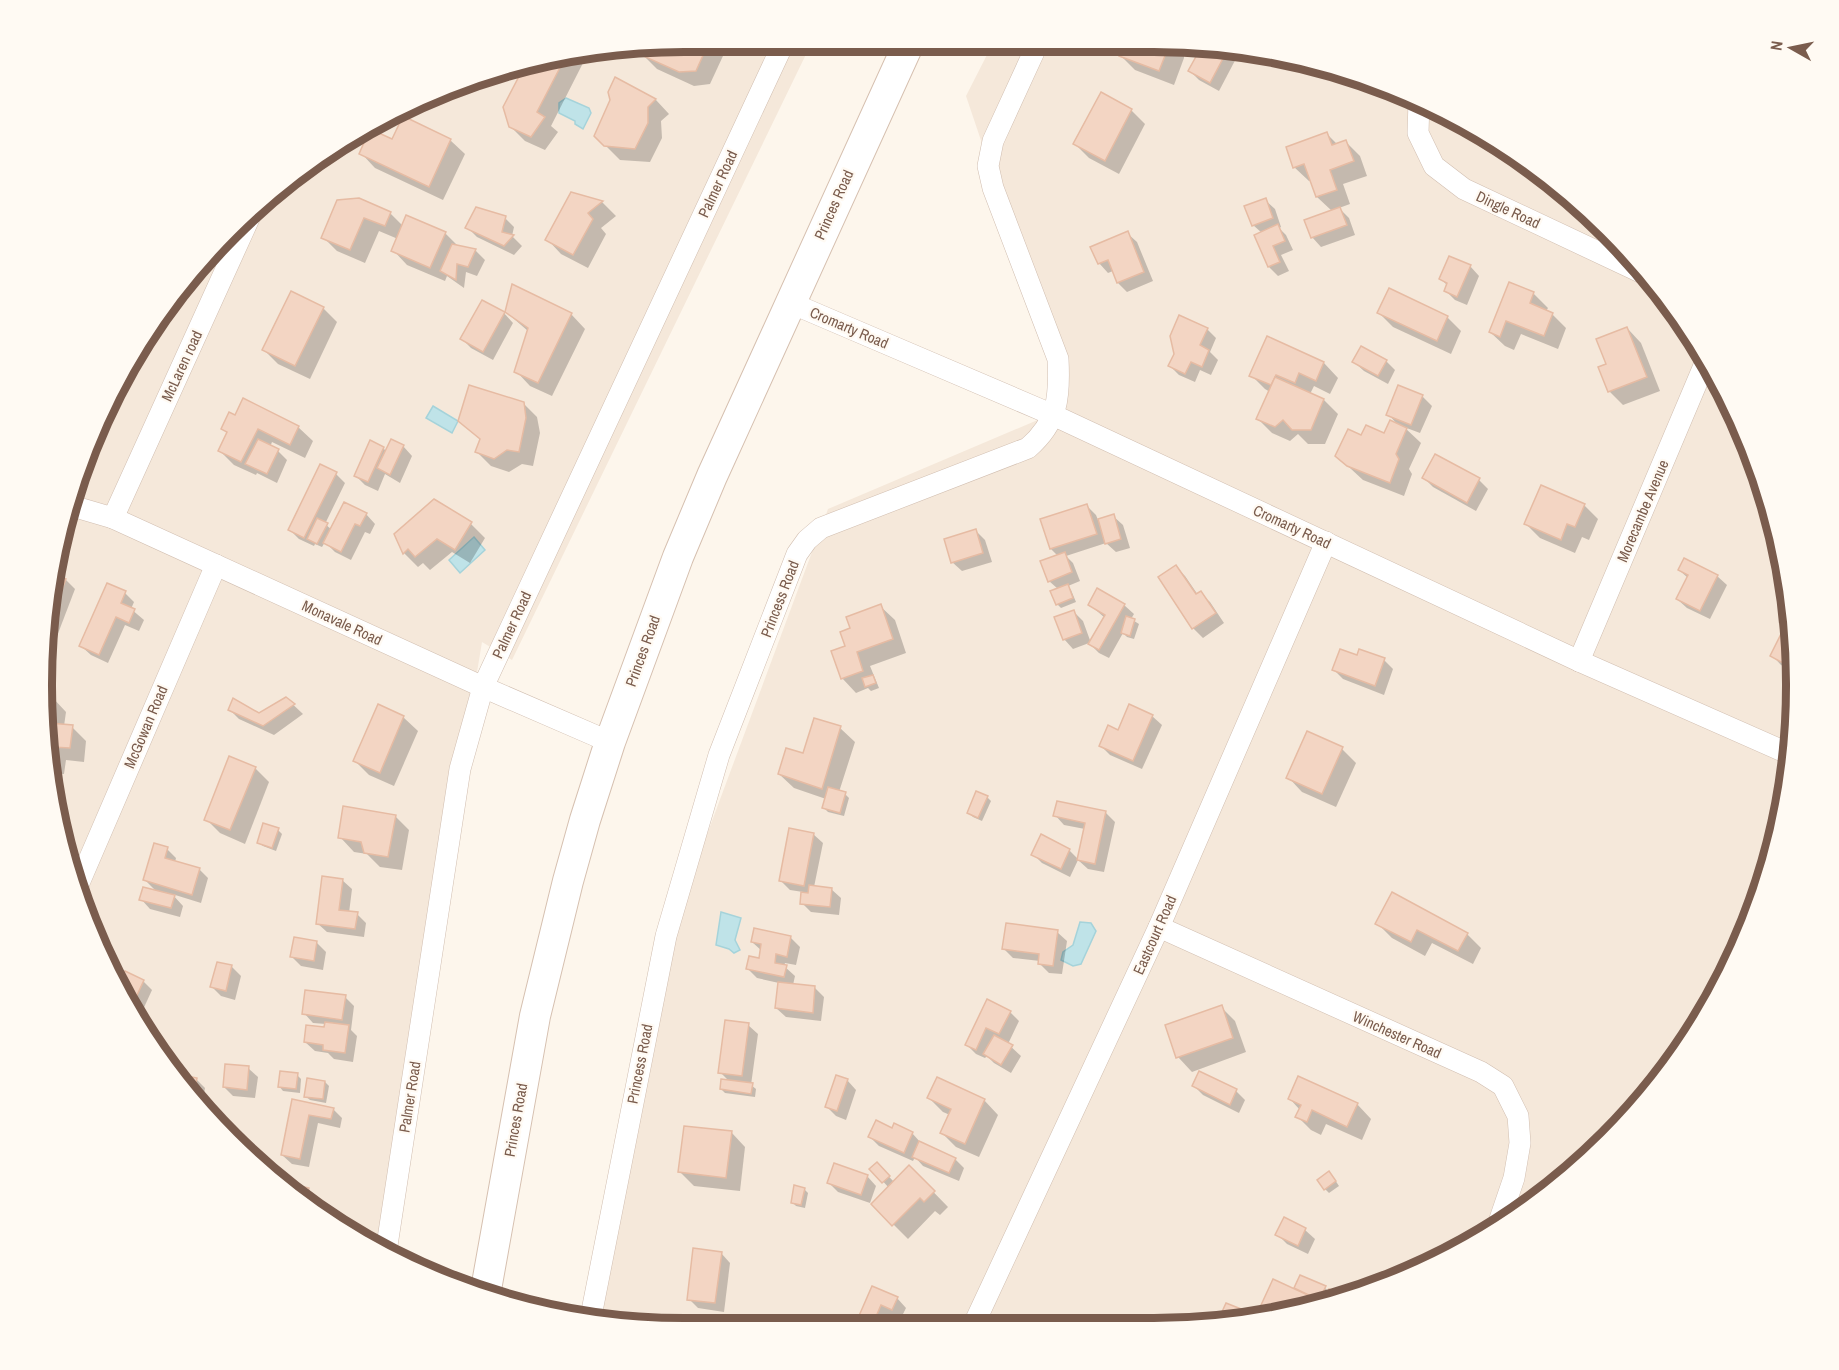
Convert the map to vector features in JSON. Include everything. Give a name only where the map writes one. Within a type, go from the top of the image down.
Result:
[{"type":"main road","name":"Princes Road","points":[[487,1285],[535,1016],[568,881],[610,742],[678,557],[712,476],[904,53]]},
{"type":"street","name":"Palmer Road","points":[[387,1243],[459,769],[483,687],[779,53]]},
{"type":"street","name":"Princess Road","points":[[592,1310],[666,936],[719,755],[797,554],[807,540],[821,528],[1028,448],[1042,436],[1053,415],[1059,388],[1058,359],[993,188],[988,166],[993,141],[1033,53]]},
{"type":"street","name":"Dingle Road","points":[[1419,111],[1418,133],[1434,166],[1464,189],[1629,267]]},
{"type":"street","name":"McLaren road","points":[[112,518],[242,234]]},
{"type":"street","name":"Cromarty Road","points":[[790,303],[1053,415],[1579,661],[1783,751]]},
{"type":"street","name":"Morecambe Avenue","points":[[1579,661],[1702,370]]},
{"type":"street","name":"Monavale Road","points":[[78,508],[112,518],[483,687],[610,742]]},
{"type":"street","name":"Eastcourt Road","points":[[977,1318],[1159,927],[1326,542]]},
{"type":"street","name":"McGowan Road","points":[[82,876],[216,565]]},
{"type":"street","name":"Winchester Road","points":[[1159,927],[1480,1072],[1503,1086],[1518,1116],[1520,1143],[1514,1178],[1502,1213]]},
{"type":"shaded area","points":[[807,53],[512,660],[482,642],[383,1240],[300,1187],[268,1161],[209,1102],[183,1070],[137,1001],[101,927],[74,849],[65,808],[58,768],[52,685],[58,602],[74,521],[86,482],[118,405],[137,369],[183,300],[209,268],[268,209],[300,183],[369,137],[405,118],[482,86],[562,65],[644,54]]},
{"type":"shaded area","points":[[988,53],[1195,54],[1277,65],[1357,86],[1434,118],[1505,159],[1571,209],[1630,268],[1656,300],[1702,369],[1738,443],[1765,521],[1781,602],[1786,685],[1781,768],[1765,849],[1738,927],[1702,1001],[1656,1070],[1630,1102],[1571,1161],[1539,1187],[1470,1233],[1396,1269],[1318,1296],[1237,1312],[1195,1316],[1154,1318],[685,1318],[598,1311],[654,977],[828,509],[1040,419],[1059,372],[966,96]]},
{"type":"water","points":[[566,98],[589,108],[591,113],[583,129],[575,124],[575,121],[559,113],[559,103]]},
{"type":"water","points":[[433,406],[458,421],[452,433],[426,418]]},
{"type":"water","points":[[474,537],[485,550],[460,573],[449,560]]},
{"type":"water","points":[[721,912],[741,918],[735,940],[740,950],[734,953],[716,945]]},
{"type":"water","points":[[1080,922],[1091,923],[1096,931],[1081,964],[1073,966],[1061,960],[1063,952],[1073,945]]},
{"type":"building","points":[[704,53],[696,71],[679,72],[641,55]]},
{"type":"building","points":[[1120,53],[1166,53],[1159,71],[1119,56]]},
{"type":"building","points":[[1197,54],[1224,57],[1210,83],[1188,71]]},
{"type":"building","points":[[561,65],[537,112],[545,117],[531,137],[509,127],[503,107],[520,74]]},
{"type":"building","points":[[615,77],[656,99],[648,107],[648,123],[635,149],[604,146],[594,136],[610,100],[608,92]]},
{"type":"building","points":[[1101,92],[1132,109],[1105,161],[1073,144]]},
{"type":"building","points":[[406,117],[451,139],[429,187],[359,154],[366,139],[378,132],[392,139],[401,120]]},
{"type":"building","points":[[1327,132],[1332,145],[1346,140],[1354,161],[1330,170],[1337,190],[1316,197],[1304,164],[1293,168],[1286,147]]},
{"type":"building","points":[[571,192],[603,201],[588,213],[593,219],[573,255],[545,240]]},
{"type":"building","points":[[359,198],[391,212],[385,226],[364,218],[350,250],[321,238],[337,200]]},
{"type":"building","points":[[1266,198],[1273,218],[1252,226],[1244,206]]},
{"type":"building","points":[[476,207],[506,216],[502,232],[514,235],[504,246],[465,228]]},
{"type":"building","points":[[1340,207],[1347,225],[1311,238],[1304,220]]},
{"type":"building","points":[[406,215],[446,232],[430,268],[391,251]]},
{"type":"building","points":[[1278,224],[1285,241],[1273,246],[1280,262],[1268,267],[1254,235]]},
{"type":"building","points":[[1128,231],[1144,272],[1117,283],[1108,260],[1098,264],[1090,247]]},
{"type":"building","points":[[452,244],[476,249],[468,267],[457,264],[456,280],[440,271]]},
{"type":"building","points":[[1449,256],[1471,265],[1457,297],[1444,291],[1447,283],[1439,279]]},
{"type":"building","points":[[1509,282],[1534,292],[1530,303],[1553,313],[1544,336],[1506,321],[1500,337],[1489,332]]},
{"type":"building","points":[[512,284],[572,313],[538,383],[514,372],[528,328],[505,312]]},
{"type":"building","points":[[1389,288],[1448,316],[1437,341],[1377,313]]},
{"type":"building","points":[[291,291],[324,307],[295,366],[262,350]]},
{"type":"building","points":[[482,300],[505,312],[483,352],[460,339]]},
{"type":"building","points":[[1179,315],[1208,328],[1200,345],[1209,350],[1202,367],[1191,362],[1185,374],[1168,366],[1174,354],[1170,336]]},
{"type":"building","points":[[1627,327],[1647,377],[1608,392],[1598,367],[1606,364],[1596,339]]},
{"type":"building","points":[[1267,336],[1324,362],[1316,381],[1299,373],[1295,383],[1276,375],[1271,385],[1249,376]]},
{"type":"building","points":[[1361,346],[1387,360],[1378,376],[1352,362]]},
{"type":"building","points":[[1275,377],[1324,399],[1311,430],[1292,430],[1283,420],[1275,427],[1256,419]]},
{"type":"building","points":[[469,385],[524,402],[526,418],[519,452],[507,450],[494,459],[475,452],[480,439],[458,421]]},
{"type":"building","points":[[1398,385],[1423,395],[1411,425],[1386,415]]},
{"type":"building","points":[[243,398],[299,426],[290,445],[258,429],[241,462],[218,451],[227,432],[221,429],[229,412],[235,415]]},
{"type":"building","points":[[1390,420],[1407,428],[1396,454],[1399,459],[1390,483],[1347,466],[1335,456],[1348,429],[1361,435],[1366,425],[1384,433]]},
{"type":"building","points":[[258,439],[279,449],[267,474],[245,464]]},
{"type":"building","points":[[391,439],[404,445],[390,475],[377,468]]},
{"type":"building","points":[[370,440],[384,447],[368,482],[354,476]]},
{"type":"building","points":[[1435,454],[1480,478],[1467,503],[1422,478]]},
{"type":"building","points":[[320,464],[337,472],[304,538],[288,530]]},
{"type":"building","points":[[1541,485],[1585,504],[1575,527],[1567,524],[1561,540],[1524,524]]},
{"type":"building","points":[[434,499],[472,522],[455,550],[437,539],[415,557],[408,549],[403,554],[394,534]]},
{"type":"building","points":[[344,502],[367,513],[360,526],[355,524],[341,552],[323,543]]},
{"type":"building","points":[[1087,504],[1097,534],[1050,549],[1040,519]]},
{"type":"building","points":[[1114,514],[1121,539],[1105,544],[1098,519]]},
{"type":"building","points":[[317,518],[328,523],[317,544],[307,539]]},
{"type":"building","points":[[976,529],[983,553],[951,563],[944,539]]},
{"type":"building","points":[[1065,552],[1072,572],[1048,582],[1040,561]]},
{"type":"building","points":[[1684,558],[1718,575],[1700,611],[1676,599],[1688,575],[1678,570]]},
{"type":"building","points":[[1176,565],[1196,594],[1201,591],[1216,613],[1192,629],[1158,577]]},
{"type":"building","points":[[62,577],[66,579],[59,597]]},
{"type":"building","points":[[107,583],[126,591],[121,603],[135,609],[129,623],[116,617],[99,655],[79,646]]},
{"type":"building","points":[[1068,584],[1073,598],[1056,605],[1050,591]]},
{"type":"building","points":[[1097,588],[1125,604],[1099,650],[1088,644],[1105,615],[1088,605]]},
{"type":"building","points":[[881,604],[893,639],[857,652],[863,671],[841,679],[831,651],[845,646],[840,632],[850,628],[846,617]]},
{"type":"building","points":[[1074,610],[1082,633],[1063,640],[1054,617]]},
{"type":"building","points":[[1126,616],[1135,619],[1130,636],[1121,633]]},
{"type":"building","points":[[1784,629],[1785,664],[1770,656]]},
{"type":"building","points":[[1340,649],[1357,655],[1359,649],[1385,658],[1375,686],[1332,670]]},
{"type":"building","points":[[873,675],[876,683],[865,687],[862,678]]},
{"type":"building","points":[[286,697],[295,704],[263,726],[228,710],[233,698],[259,713]]},
{"type":"building","points":[[378,704],[404,716],[380,773],[353,761]]},
{"type":"building","points":[[1129,704],[1153,715],[1133,761],[1099,746],[1108,725],[1118,730]]},
{"type":"building","points":[[814,718],[841,726],[822,789],[778,774],[786,748],[803,753]]},
{"type":"building","points":[[54,723],[73,725],[70,748],[56,747]]},
{"type":"building","points":[[1307,731],[1343,747],[1322,794],[1286,778]]},
{"type":"building","points":[[229,756],[256,767],[230,830],[204,820]]},
{"type":"building","points":[[828,787],[846,792],[840,813],[822,808]]},
{"type":"building","points":[[976,791],[988,796],[978,818],[967,813]]},
{"type":"building","points":[[1057,801],[1106,811],[1095,864],[1077,860],[1085,823],[1053,816]]},
{"type":"building","points":[[343,806],[396,815],[388,857],[364,853],[361,842],[338,838]]},
{"type":"building","points":[[263,823],[279,828],[272,848],[257,843]]},
{"type":"building","points":[[789,828],[814,833],[804,886],[779,881]]},
{"type":"building","points":[[1041,834],[1070,849],[1061,869],[1031,855]]},
{"type":"building","points":[[154,843],[168,847],[165,858],[200,868],[192,895],[143,880]]},
{"type":"building","points":[[322,876],[343,879],[339,910],[358,912],[355,929],[316,924]]},
{"type":"building","points":[[809,885],[832,888],[830,907],[800,904],[801,892],[808,893]]},
{"type":"building","points":[[143,887],[175,895],[171,908],[139,900]]},
{"type":"building","points":[[1392,892],[1468,933],[1458,951],[1417,930],[1411,942],[1375,924]]},
{"type":"building","points":[[1006,923],[1058,930],[1053,966],[1038,964],[1039,954],[1002,949]]},
{"type":"building","points":[[754,928],[791,936],[787,957],[776,954],[775,963],[787,965],[784,977],[746,969],[749,956],[759,958],[761,944],[751,942]]},
{"type":"building","points":[[294,937],[317,941],[314,961],[290,957]]},
{"type":"building","points":[[217,962],[232,965],[226,991],[210,987]]},
{"type":"building","points":[[125,971],[144,980],[136,998],[123,975]]},
{"type":"building","points":[[778,982],[815,986],[813,1013],[775,1008]]},
{"type":"building","points":[[305,990],[346,995],[342,1020],[302,1014]]},
{"type":"building","points":[[987,999],[1011,1011],[999,1034],[986,1028],[976,1050],[965,1045]]},
{"type":"building","points":[[1222,1005],[1233,1038],[1176,1058],[1165,1025]]},
{"type":"building","points":[[725,1020],[749,1023],[742,1076],[718,1073]]},
{"type":"building","points":[[325,1022],[349,1025],[345,1053],[323,1050],[323,1045],[304,1042],[306,1025],[324,1027]]},
{"type":"building","points":[[994,1035],[1013,1045],[1001,1065],[983,1054]]},
{"type":"building","points":[[225,1064],[249,1066],[247,1090],[223,1087]]},
{"type":"building","points":[[280,1071],[298,1073],[296,1089],[278,1087]]},
{"type":"building","points":[[1199,1071],[1237,1089],[1230,1105],[1192,1086]]},
{"type":"building","points":[[836,1075],[848,1079],[837,1111],[825,1107]]},
{"type":"building","points":[[188,1076],[197,1078],[195,1085]]},
{"type":"building","points":[[1298,1076],[1358,1103],[1347,1127],[1312,1110],[1307,1122],[1295,1117],[1301,1105],[1288,1099]]},
{"type":"building","points":[[937,1077],[985,1099],[965,1144],[940,1133],[951,1109],[927,1098]]},
{"type":"building","points":[[307,1078],[325,1081],[323,1099],[304,1097]]},
{"type":"building","points":[[721,1079],[753,1083],[751,1094],[720,1089]]},
{"type":"building","points":[[292,1099],[334,1108],[331,1119],[309,1115],[300,1159],[281,1155]]},
{"type":"building","points":[[876,1120],[892,1128],[894,1123],[913,1132],[904,1153],[868,1137]]},
{"type":"building","points":[[684,1126],[732,1131],[726,1178],[678,1172]]},
{"type":"building","points":[[919,1141],[956,1158],[949,1173],[912,1157]]},
{"type":"building","points":[[877,1162],[890,1176],[882,1183],[869,1169]]},
{"type":"building","points":[[834,1163],[868,1175],[861,1195],[827,1183]]},
{"type":"building","points":[[909,1165],[935,1191],[924,1202],[920,1198],[892,1226],[871,1204]]},
{"type":"building","points":[[1329,1171],[1336,1181],[1324,1190],[1317,1180]]},
{"type":"building","points":[[298,1185],[309,1188],[308,1193]]},
{"type":"building","points":[[794,1185],[805,1188],[801,1205],[791,1203]]},
{"type":"building","points":[[1284,1217],[1306,1228],[1298,1246],[1275,1235]]},
{"type":"building","points":[[693,1248],[722,1252],[715,1303],[687,1300]]},
{"type":"building","points":[[1300,1275],[1326,1286],[1322,1295],[1313,1297],[1294,1288]]},
{"type":"building","points":[[1273,1279],[1310,1296],[1309,1298],[1260,1308]]},
{"type":"building","points":[[872,1286],[898,1297],[892,1310],[881,1305],[875,1318],[858,1318]]},
{"type":"building","points":[[1226,1303],[1241,1309],[1240,1312],[1221,1313]]}]
